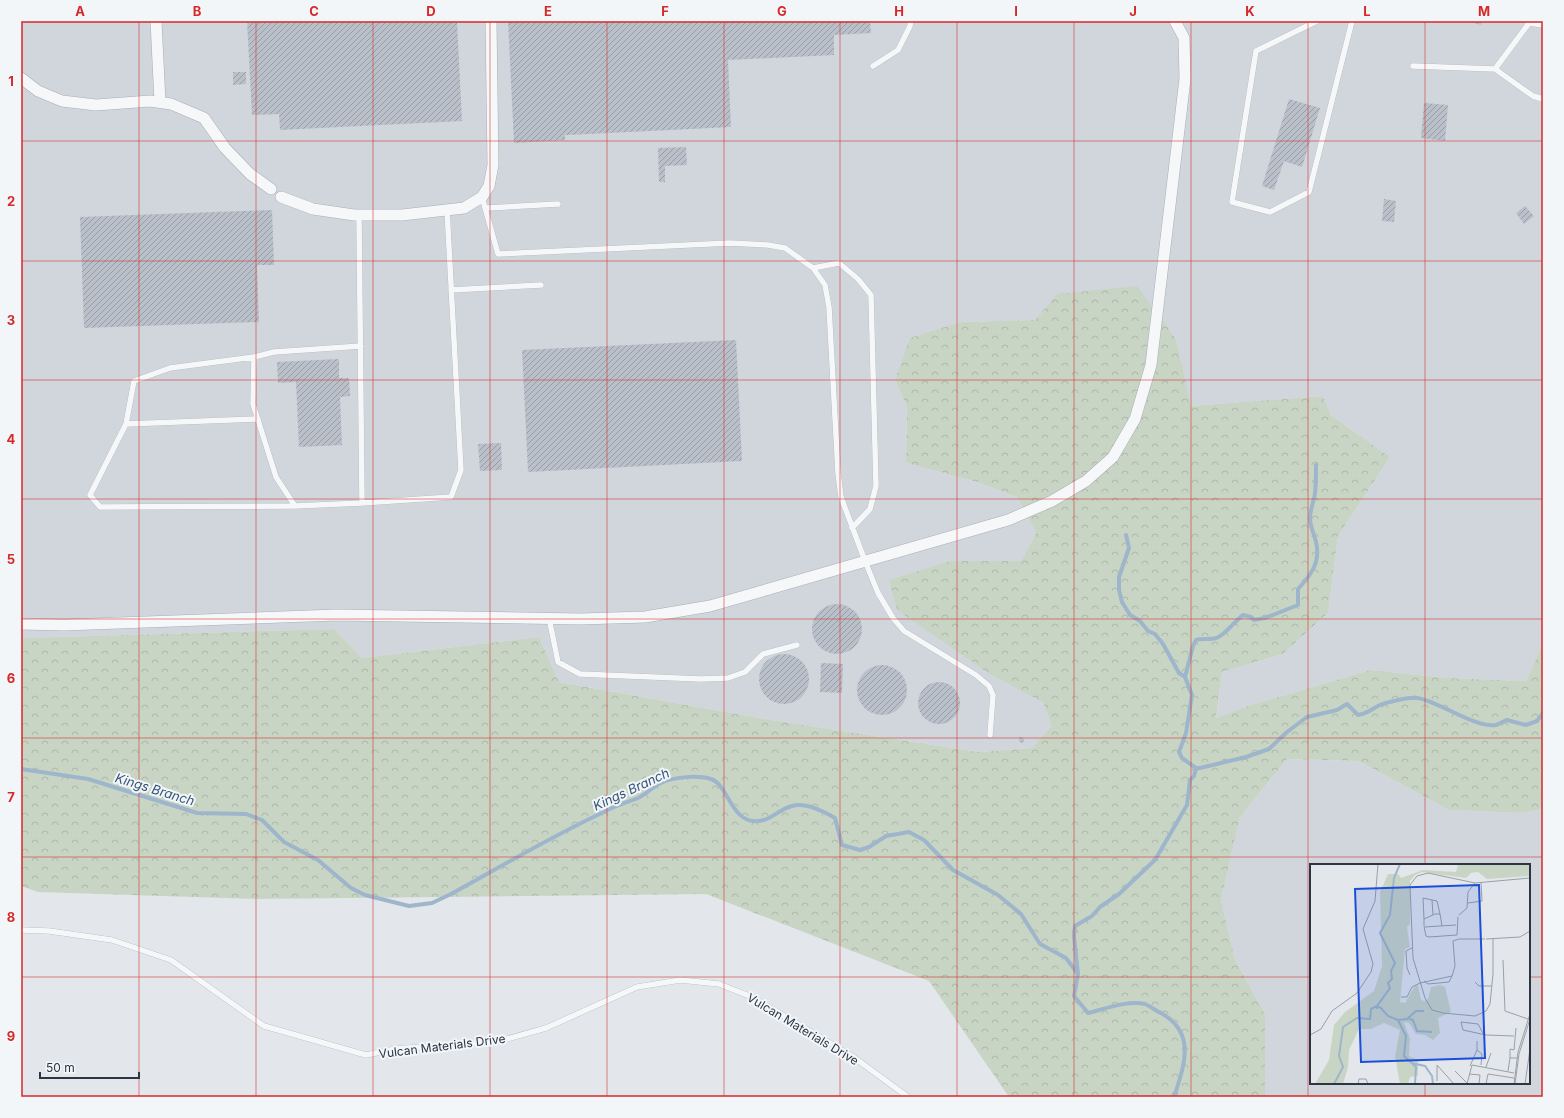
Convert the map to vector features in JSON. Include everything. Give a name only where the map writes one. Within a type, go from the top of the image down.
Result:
[{"type":"street","points":[[156,21],[160,102]]},
{"type":"street","points":[[282,197],[313,209],[359,215],[402,215],[464,208],[482,197],[489,186],[493,165],[491,21]]},
{"type":"street","points":[[21,624],[64,625],[337,615],[549,618],[645,617],[710,606],[1008,520],[1052,501],[1086,481],[1113,457],[1135,419],[1151,365],[1185,79],[1184,38],[1175,21]]},
{"type":"street","points":[[21,78],[38,90],[62,101],[96,105],[150,101],[160,102],[171,104],[204,118],[225,148],[250,174],[271,189]]},
{"type":"lane","points":[[873,66],[898,50],[911,21]]},
{"type":"lane","points":[[1317,21],[1256,51],[1232,202],[1270,212],[1308,192],[1352,21]]},
{"type":"lane","points":[[1495,69],[1529,22],[1543,25]]},
{"type":"lane","points":[[1414,66],[1495,69],[1532,96],[1543,100]]},
{"type":"lane","points":[[482,197],[487,208],[498,254],[730,243],[760,244],[785,248],[813,268],[825,286],[829,307],[838,473],[841,497],[864,561],[878,592],[893,618],[904,631],[976,675],[989,686],[993,695],[990,735]]},
{"type":"lane","points":[[487,208],[558,204]]},
{"type":"lane","points":[[361,346],[274,352],[254,357],[170,368],[134,381],[126,424],[90,495],[100,507],[295,506],[451,497],[461,470],[447,210]]},
{"type":"lane","points":[[359,215],[362,503]]},
{"type":"lane","points":[[813,268],[840,263],[858,279],[870,295],[876,486],[870,509],[852,528]]},
{"type":"lane","points":[[451,290],[541,285]]},
{"type":"lane","points":[[254,357],[253,404],[276,477],[295,506]]},
{"type":"lane","points":[[126,424],[258,420]]},
{"type":"lane","points":[[549,618],[558,662],[580,674],[701,679],[728,678],[744,672],[763,654],[797,645]]},
{"type":"lane","name":"Vulcan Materials Drive","points":[[21,930],[49,931],[112,940],[171,960],[264,1026],[366,1056],[395,1049],[500,1041],[546,1028],[636,987],[680,980],[719,984],[752,997],[852,1056],[908,1097]]},
{"type":"shaded area","points":[[21,21],[1543,21],[1543,643],[1526,681],[1448,678],[1370,670],[1251,705],[1216,719],[1222,672],[1283,654],[1328,613],[1338,536],[1390,457],[1331,415],[1323,396],[1190,406],[1176,339],[1058,294],[1035,320],[961,322],[895,380],[907,407],[906,463],[977,482],[1017,497],[1036,533],[1021,561],[951,561],[991,675],[1043,701],[1053,726],[1032,748],[978,752],[759,718],[559,682],[539,637],[362,658],[334,629],[21,638]]},
{"type":"shaded area","points":[[1287,759],[1359,761],[1449,810],[1521,813],[1543,809],[1543,1097],[1265,1097],[1265,1014],[1235,960],[1221,900],[1240,817]]},
{"type":"green space","points":[[1137,286],[1176,339],[1191,406],[1323,396],[1331,415],[1390,457],[1338,536],[1328,613],[1283,654],[1222,672],[1216,718],[1251,705],[1370,670],[1448,678],[1526,681],[1543,643],[1543,809],[1521,813],[1449,810],[1359,761],[1287,759],[1240,817],[1221,900],[1235,960],[1265,1014],[1265,1097],[1009,1097],[929,981],[706,894],[257,899],[38,892],[21,886],[21,638],[334,629],[362,658],[539,637],[559,682],[759,718],[978,752],[1032,748],[1052,726],[1043,702],[991,675],[897,610],[889,580],[951,561],[1021,561],[1036,533],[1017,497],[977,482],[906,463],[907,407],[895,380],[910,338],[961,322],[1035,320],[1057,294]]},
{"type":"building","points":[[247,21],[457,21],[462,121],[280,130],[279,114],[252,115]]},
{"type":"building","points":[[508,21],[870,21],[871,33],[834,35],[834,55],[728,60],[731,127],[565,135],[565,140],[514,143]]},
{"type":"building","points":[[1467,21],[1482,21],[1481,25]]},
{"type":"building","points":[[233,72],[246,72],[246,84],[233,85]]},
{"type":"building","points":[[1289,99],[1320,108],[1302,167],[1284,161],[1274,190],[1262,186]]},
{"type":"building","points":[[1424,103],[1448,105],[1445,141],[1421,138]]},
{"type":"building","points":[[686,147],[687,165],[665,166],[665,182],[659,182],[658,148]]},
{"type":"building","points":[[1384,199],[1396,201],[1394,222],[1382,221]]},
{"type":"building","points":[[1525,206],[1534,216],[1524,224],[1516,213]]},
{"type":"building","points":[[272,210],[274,265],[257,265],[259,322],[84,328],[80,217]]},
{"type":"building","points":[[736,340],[742,461],[528,472],[522,350]]},
{"type":"building","points":[[339,359],[339,378],[349,378],[350,396],[340,397],[342,445],[299,447],[296,382],[278,383],[277,362]]},
{"type":"building","points":[[501,443],[502,470],[480,471],[478,444]]},
{"type":"building","points":[[832,604],[842,604],[855,611],[862,624],[862,634],[855,647],[842,654],[832,654],[823,650],[816,643],[812,634],[812,624],[816,615],[823,608]]},
{"type":"building","points":[[784,654],[793,656],[802,661],[807,670],[809,679],[807,688],[802,697],[793,702],[784,704],[775,702],[766,697],[761,688],[759,679],[761,670],[766,661],[775,656]]},
{"type":"building","points":[[821,663],[843,664],[842,693],[820,692]]},
{"type":"building","points":[[877,665],[887,665],[900,672],[907,685],[907,695],[900,708],[887,715],[877,715],[868,711],[861,704],[857,695],[857,685],[861,676],[868,669]]},
{"type":"building","points":[[939,682],[954,688],[960,703],[954,718],[939,724],[924,718],[918,703],[924,688]]},
{"type":"building","points":[[1020,737],[1024,738],[1023,743],[1019,742]]},
{"type":"waterway","points":[[1185,677],[1196,640],[1214,639],[1219,637],[1243,615],[1251,617],[1254,620],[1265,618],[1298,605],[1298,589],[1314,568],[1317,556],[1316,542],[1310,521],[1315,493],[1316,465]]},
{"type":"waterway","points":[[1126,535],[1129,548],[1119,577],[1119,590],[1122,602],[1130,615],[1140,621],[1148,631],[1155,634],[1163,644],[1179,673],[1185,677],[1192,695],[1186,733],[1179,752],[1182,758],[1196,768],[1246,757],[1269,749],[1287,732],[1307,717],[1337,710],[1347,704],[1358,715],[1388,702],[1417,698],[1435,704],[1478,723],[1488,725],[1496,725],[1507,720],[1526,725],[1537,721],[1543,713]]},
{"type":"waterway","points":[[1174,1097],[1184,1062],[1185,1051],[1184,1040],[1180,1030],[1172,1021],[1145,1004],[1124,1004],[1088,1013],[1074,996],[1078,974],[1074,936],[1075,926],[1092,916],[1100,907],[1119,894],[1155,860],[1187,805],[1190,780],[1194,776],[1196,768]]},
{"type":"waterway","name":"Kings Branch","points":[[21,769],[88,779],[197,813],[246,814],[262,820],[284,842],[318,860],[351,888],[365,895],[409,906],[432,903],[451,894],[565,831],[612,808],[634,800],[660,783],[680,778],[706,778],[711,779],[721,787],[734,808],[746,819],[753,821],[764,820],[792,806],[808,806],[820,810],[835,818],[842,845],[860,850],[869,847],[886,836],[909,832],[924,840],[953,870],[998,895],[1021,914],[1040,944],[1066,958],[1078,974]]}]
